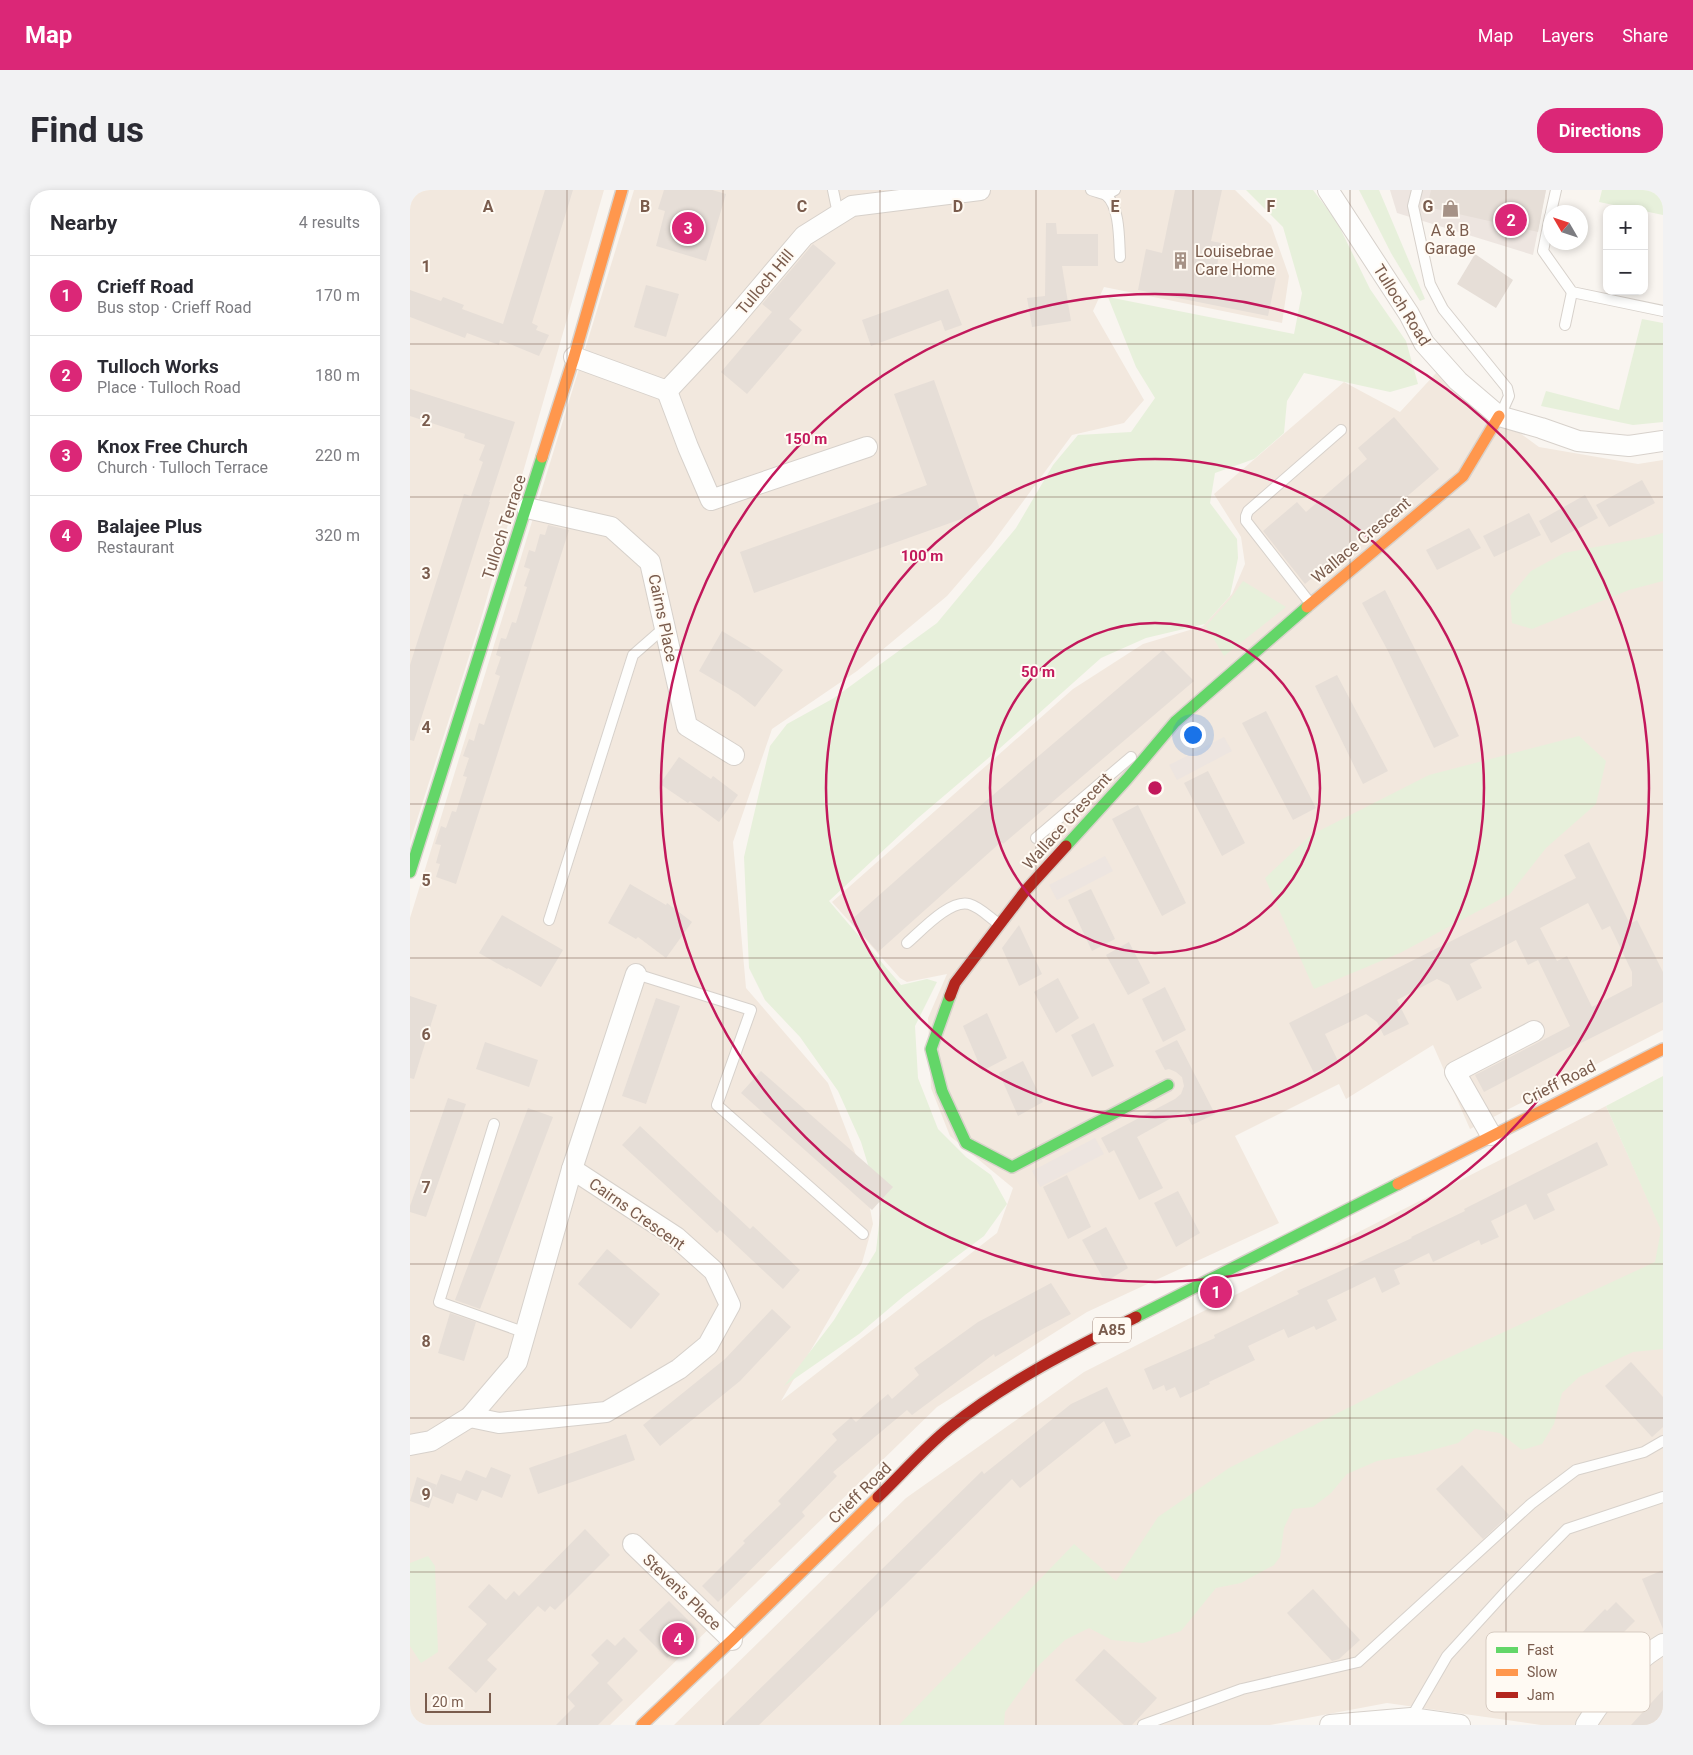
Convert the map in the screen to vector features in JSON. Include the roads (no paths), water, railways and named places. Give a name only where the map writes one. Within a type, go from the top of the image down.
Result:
[{"type":"street","name":"Tulloch Terrace","points":[[410,872],[574,357],[622,190]]},
{"type":"street","name":"Tulloch Hill","points":[[666,391],[726,328],[804,236],[838,214],[852,206],[980,190]]},
{"type":"street","name":"Tulloch Road","points":[[1328,190],[1409,314],[1424,344],[1458,381],[1499,416],[1541,428],[1578,442],[1629,446],[1663,441]]},
{"type":"street","points":[[574,357],[666,391],[711,500],[867,446]]},
{"type":"street","name":"Wallace Crescent","points":[[1168,1085],[1012,1167],[966,1143],[942,1091],[932,1049],[955,983],[1026,890],[1127,779],[1174,722],[1310,604],[1463,476],[1499,416]]},
{"type":"street","name":"Cairns Place","points":[[526,508],[611,527],[650,562],[687,726],[734,756]]},
{"type":"street","name":"Cairns Crescent","points":[[410,1445],[431,1441],[470,1417],[517,1362],[572,1169],[636,974]]},
{"type":"street","points":[[1491,1136],[1455,1072],[1534,1031]]},
{"type":"street","name":"Crieff Road","points":[[642,1725],[948,1429],[992,1396],[1050,1361],[1663,1049]]},
{"type":"street","name":"Cairns Crescent","points":[[470,1417],[499,1423],[606,1412],[679,1369],[708,1345],[730,1305],[714,1271],[676,1237],[572,1169]]},
{"type":"street","name":"Steven's Place","points":[[633,1544],[732,1640]]},
{"type":"street","points":[[1650,1652],[1663,1644]]},
{"type":"street","points":[[1586,1725],[1595,1712]]},
{"type":"street","points":[[1330,1725],[1411,1718],[1460,1725]]},
{"type":"lane","points":[[833,190],[838,214]]},
{"type":"lane","points":[[1091,190],[1111,193],[1119,231],[1120,257]]},
{"type":"lane","points":[[1417,190],[1413,206],[1430,284],[1443,309],[1508,388],[1508,396],[1499,416]]},
{"type":"lane","points":[[1553,205],[1556,190]]},
{"type":"lane","points":[[1543,250],[1572,292],[1663,311]]},
{"type":"lane","points":[[1565,325],[1572,292]]},
{"type":"lane","points":[[1310,604],[1246,521],[1246,516],[1248,511],[1341,430]]},
{"type":"lane","points":[[549,920],[633,655],[665,627]]},
{"type":"lane","points":[[1036,838],[1174,722]]},
{"type":"lane","points":[[907,943],[946,910],[961,903],[970,904],[978,908],[999,925]]},
{"type":"lane","points":[[636,974],[751,1010],[718,1105],[863,1234]]},
{"type":"lane","points":[[494,1124],[439,1302],[526,1333]]},
{"type":"lane","points":[[1143,1725],[1242,1689],[1358,1662],[1531,1504],[1576,1470],[1644,1452],[1663,1441]]},
{"type":"lane","points":[[1411,1718],[1447,1656],[1509,1588],[1567,1529],[1663,1497]]},
{"type":"place","name":"A & B Garage","points":[[1450,208]]},
{"type":"place","name":"Tulloch Works","points":[[1511,220]]},
{"type":"place","name":"Knox Free Church","points":[[688,228]]},
{"type":"place","name":"Louisebrae Care Home","points":[[1181,260]]},
{"type":"place","name":"Crieff Road","points":[[1216,1292]]},
{"type":"place","name":"Balajee Plus","points":[[678,1639]]}]
